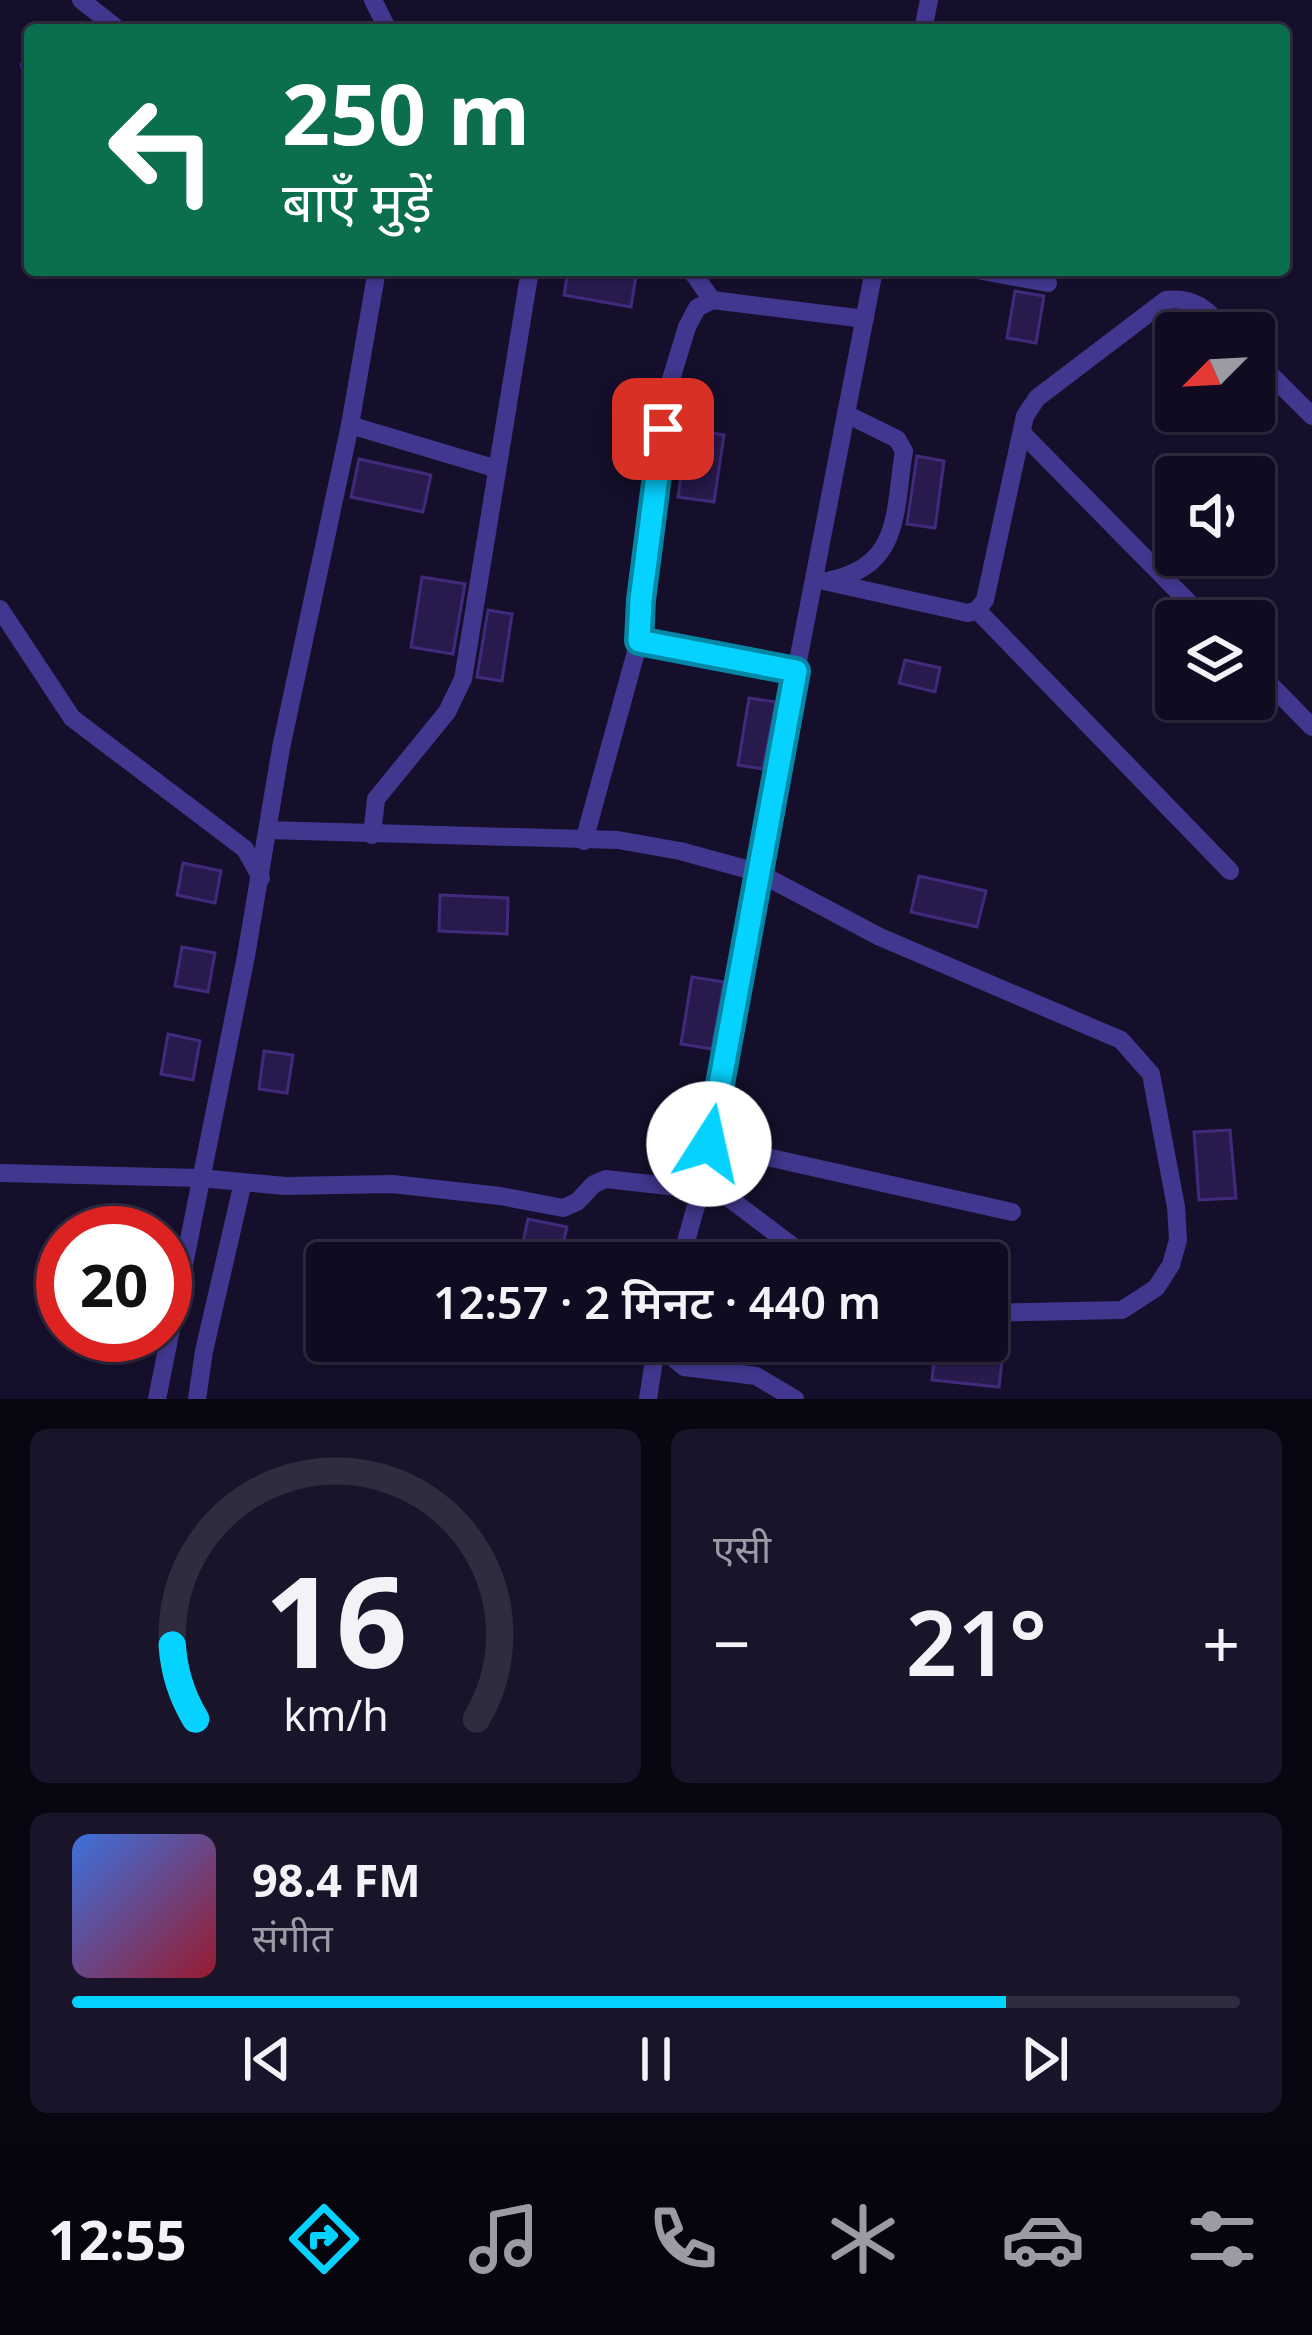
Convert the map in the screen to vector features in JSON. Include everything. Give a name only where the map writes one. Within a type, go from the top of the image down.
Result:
[{"type":"lane","points":[[81,0],[111,24]]},
{"type":"lane","points":[[158,1399],[261,878],[280,748],[350,425],[376,276]]},
{"type":"lane","points":[[372,835],[376,799],[459,692],[529,276]]},
{"type":"lane","points":[[695,276],[712,300]]},
{"type":"lane","points":[[686,1242],[701,1188],[873,276]]},
{"type":"lane","points":[[1007,276],[1048,284]]},
{"type":"lane","points":[[815,579],[968,613],[977,610],[986,600],[1025,416],[1037,398],[1166,300],[1183,298],[1208,312]]},
{"type":"lane","points":[[584,841],[639,641],[669,386],[697,308],[712,300],[865,319]]},
{"type":"lane","points":[[1275,379],[1312,416]]},
{"type":"lane","points":[[815,579],[839,579],[866,567],[882,555],[889,541],[904,448],[888,433],[846,414]]},
{"type":"lane","points":[[350,425],[494,468]]},
{"type":"lane","points":[[1022,433],[1187,600]]},
{"type":"lane","points":[[0,609],[72,718],[245,849],[261,878]]},
{"type":"lane","points":[[977,610],[1230,872]]},
{"type":"lane","points":[[639,641],[796,671]]},
{"type":"lane","points":[[1275,689],[1312,727]]},
{"type":"lane","points":[[268,830],[647,844],[757,872],[880,937],[1121,1040],[1151,1075],[1176,1207],[1178,1240],[1171,1265],[1156,1288],[1135,1304],[1108,1312],[1008,1313]]},
{"type":"lane","points":[[709,1144],[1012,1212]]},
{"type":"lane","points":[[0,1173],[431,1187],[563,1208],[606,1179],[721,1192],[787,1242]]},
{"type":"lane","points":[[197,1399],[243,1182]]},
{"type":"lane","points":[[648,1399],[654,1362]]},
{"type":"lane","points":[[679,1362],[684,1367],[756,1376],[795,1399]]},
{"type":"building","points":[[567,276],[636,276],[631,307],[564,295]]},
{"type":"building","points":[[1015,291],[1044,296],[1036,343],[1007,338]]},
{"type":"building","points":[[688,429],[724,435],[714,502],[678,497]]},
{"type":"building","points":[[917,456],[944,461],[935,528],[907,524]]},
{"type":"building","points":[[359,459],[431,475],[423,512],[351,497]]},
{"type":"building","points":[[422,577],[465,584],[453,654],[411,647]]},
{"type":"building","points":[[488,610],[512,614],[502,681],[477,677]]},
{"type":"building","points":[[905,660],[940,668],[935,692],[899,683]]},
{"type":"building","points":[[749,698],[776,702],[763,769],[738,765]]},
{"type":"building","points":[[183,863],[221,871],[215,903],[177,895]]},
{"type":"building","points":[[919,876],[986,891],[977,927],[911,912]]},
{"type":"building","points":[[440,895],[508,898],[507,934],[439,931]]},
{"type":"building","points":[[182,947],[215,953],[208,992],[175,986]]},
{"type":"building","points":[[692,977],[724,982],[712,1049],[681,1044]]},
{"type":"building","points":[[168,1034],[200,1041],[193,1080],[161,1074]]},
{"type":"building","points":[[264,1051],[293,1055],[287,1093],[259,1089]]},
{"type":"building","points":[[1230,1130],[1236,1198],[1199,1200],[1194,1132]]},
{"type":"building","points":[[528,1219],[567,1227],[564,1242],[523,1242]]},
{"type":"building","points":[[934,1362],[1002,1362],[999,1387],[932,1380]]},
{"type":"route","points":[[663,429],[639,641],[796,671],[709,1144]]}]
